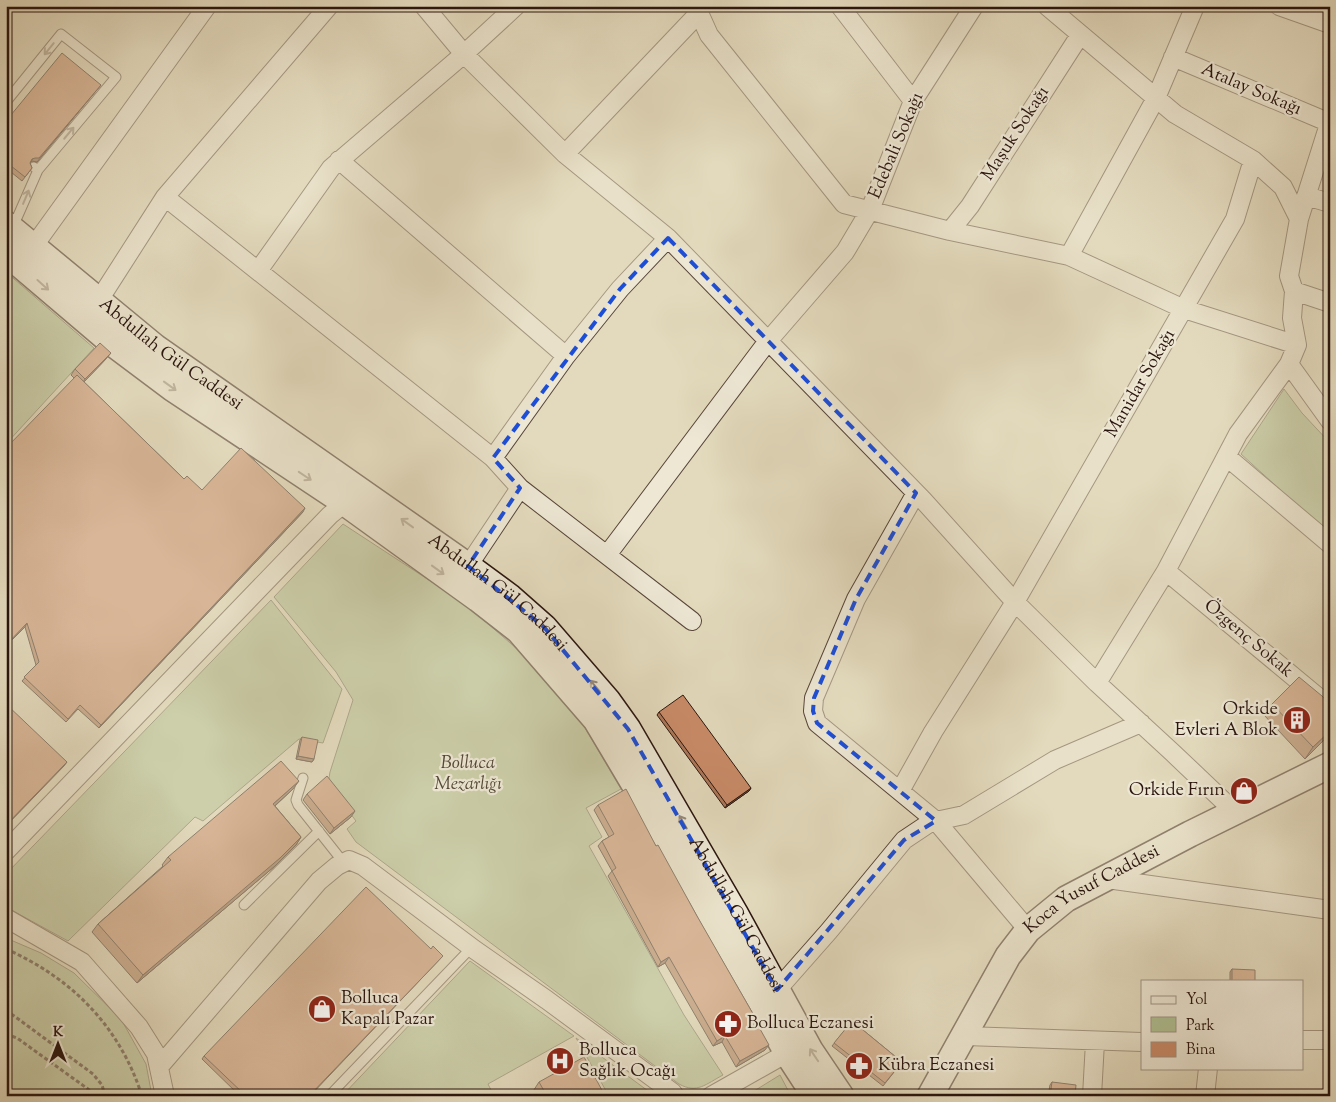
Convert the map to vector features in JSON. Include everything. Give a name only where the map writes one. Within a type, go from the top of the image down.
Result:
[{"type":"street","points":[[16,244],[207,6]]},
{"type":"street","points":[[98,300],[165,197],[329,6]]},
{"type":"street","points":[[424,6],[464,54],[564,154],[668,238],[916,493],[1015,602],[1097,683],[1234,812]]},
{"type":"street","points":[[258,271],[331,168],[464,54],[516,6]]},
{"type":"street","points":[[840,6],[913,101]]},
{"type":"street","name":"Edebali Sokağı","points":[[607,555],[768,341],[845,252],[870,210],[913,101],[974,6]]},
{"type":"street","points":[[1046,6],[1175,114],[1253,160],[1283,187],[1299,219]]},
{"type":"street","points":[[1069,256],[1156,98],[1194,6]]},
{"type":"street","points":[[1278,6],[1330,24]]},
{"type":"street","points":[[564,154],[698,10],[709,35],[844,204],[950,231],[1069,256],[1184,308],[1297,345]]},
{"type":"street","name":"Maşuk Sokağı","points":[[950,231],[970,206],[1080,35]]},
{"type":"street","name":"Atalay Sokağı","points":[[1173,58],[1330,122]]},
{"type":"street","points":[[1097,683],[1166,571],[1238,434],[1289,364],[1297,345],[1292,318],[1294,291],[1288,276],[1299,219],[1330,122]]},
{"type":"street","points":[[339,160],[566,356]]},
{"type":"street","name":"Manidar Sokağı","points":[[900,791],[933,732],[1015,602],[1235,219],[1253,160]]},
{"type":"street","points":[[1306,196],[1330,203]]},
{"type":"street","points":[[165,197],[493,458],[520,488],[692,621]]},
{"type":"street","points":[[493,458],[566,356],[620,289],[668,238]]},
{"type":"street","name":"Abdullah Gül Caddesi","points":[[16,244],[98,300],[171,358],[468,566],[510,597],[544,627],[608,701],[628,729],[810,1050],[842,1096]]},
{"type":"street","name":"Abdullah Gül Caddesi","points":[[16,244],[112,343],[172,388],[345,503],[519,631],[596,720],[700,895],[787,1053],[815,1096]]},
{"type":"street","points":[[1294,291],[1330,303]]},
{"type":"street","points":[[1289,364],[1330,422]]},
{"type":"street","points":[[1227,457],[1330,544]]},
{"type":"street","points":[[468,566],[520,488]]},
{"type":"street","points":[[916,493],[856,599],[814,698],[813,711],[817,723],[936,821],[1028,930]]},
{"type":"street","points":[[6,851],[330,514],[345,503]]},
{"type":"street","name":"Özgenç Sokak","points":[[1166,571],[1330,707]]},
{"type":"street","points":[[777,990],[829,931],[904,840],[931,822],[964,815],[1055,760],[1141,723]]},
{"type":"street","name":"Koca Yusuf Caddesi","points":[[930,1096],[1008,956],[1028,930],[1066,899],[1190,834],[1330,765]]},
{"type":"street","points":[[159,1067],[319,881],[337,866],[349,860],[363,866],[472,947],[555,1005],[675,1096]]},
{"type":"street","points":[[1107,879],[1330,910]]},
{"type":"street","points":[[6,918],[82,962],[140,1026],[156,1054],[165,1096]]},
{"type":"street","points":[[964,1036],[1095,1042],[1141,1042]]},
{"type":"street","points":[[1304,1040],[1330,1040]]},
{"type":"street","points":[[1092,1096],[1095,1042]]},
{"type":"street","points":[[711,1096],[787,1053]]},
{"type":"street","points":[[1205,1096],[1208,1070]]},
{"type":"lane","points":[[6,102],[61,34],[116,77],[36,168],[16,244]]},
{"type":"lane","points":[[303,778],[296,800],[298,805],[344,863]]},
{"type":"lane","points":[[244,905],[319,831]]},
{"type":"lane","points":[[329,1096],[472,947]]},
{"type":"path","points":[[6,949],[43,967],[90,1006],[126,1056],[134,1070],[142,1096]]},
{"type":"path","points":[[6,1010],[93,1074],[102,1085],[105,1096]]},
{"type":"path","points":[[6,1034],[17,1038],[88,1089],[94,1096]]},
{"type":"highlighted area","points":[[668,238],[916,493],[856,599],[814,698],[813,711],[817,723],[936,821],[904,840],[777,990],[628,729],[544,627],[468,566],[520,488],[493,458],[620,289]]},
{"type":"green space","points":[[6,272],[94,348],[6,444]]},
{"type":"green space","points":[[1284,389],[1302,413],[1330,443],[1330,535],[1241,454]]},
{"type":"green space","name":"Bolluca Mezarlığı","points":[[343,524],[464,603],[524,655],[575,711],[621,789],[586,808],[602,837],[589,846],[684,1015],[723,1075],[701,1087],[691,1088],[679,1084],[356,842],[347,829],[356,821],[328,784],[330,772],[353,700],[336,672],[274,597]]},
{"type":"green space","points":[[271,600],[342,689],[323,743],[299,739],[203,821],[195,817],[68,941],[6,907],[6,874]]},
{"type":"green space","points":[[6,938],[41,953],[74,973],[121,1019],[146,1064],[152,1096],[6,1096]]},
{"type":"green space","points":[[470,961],[574,1036],[488,1084],[494,1096],[342,1096]]},
{"type":"green space","points":[[576,1038],[655,1096],[609,1096]]},
{"type":"green space","points":[[780,1075],[791,1096],[746,1096]]},
{"type":"building","points":[[62,53],[101,85],[39,158],[32,159],[30,163],[32,168],[25,177],[6,162],[6,121]]},
{"type":"building","points":[[100,343],[111,353],[85,379],[75,369]]},
{"type":"building","points":[[77,375],[184,479],[187,476],[202,490],[241,448],[305,508],[101,725],[80,705],[68,719],[24,677],[39,662],[27,623],[6,645],[6,448]]},
{"type":"building","name":"Orkide Evleri A Blok","points":[[1299,677],[1330,704],[1330,731],[1313,747],[1272,704]]},
{"type":"building","points":[[683,695],[751,788],[727,805],[659,712]]},
{"type":"building","points":[[6,704],[67,762],[6,825]]},
{"type":"building","points":[[302,737],[318,740],[314,759],[298,756]]},
{"type":"building","points":[[281,761],[299,781],[273,804],[301,837],[280,858],[143,975],[98,924],[171,860],[168,857]]},
{"type":"building","points":[[327,776],[355,811],[334,828],[307,794]]},
{"type":"building","points":[[626,789],[656,846],[658,845],[769,1045],[740,1061],[725,1036],[717,1041],[669,957],[661,962],[612,871],[616,868],[602,841],[614,834],[598,805]]},
{"type":"building","name":"Bolluca Kapalı Pazar","points":[[366,887],[431,949],[433,946],[443,956],[309,1096],[246,1096],[204,1056]]},
{"type":"building","points":[[1232,969],[1255,970],[1255,980],[1232,980]]},
{"type":"building","points":[[852,1021],[902,1062],[885,1083],[834,1043]]},
{"type":"building","points":[[584,1057],[604,1094],[602,1096],[547,1096],[539,1082]]},
{"type":"building","points":[[1052,1082],[1076,1085],[1075,1096],[1050,1096]]},
{"type":"place","name":"Orkide Evleri A Blok","points":[[1297,720]]},
{"type":"place","name":"Orkide Fırın","points":[[1244,791]]},
{"type":"place","name":"Bolluca Kapalı Pazar","points":[[322,1009]]},
{"type":"place","name":"Bolluca Eczanesi","points":[[728,1024]]},
{"type":"place","name":"Bolluca Sağlık Ocağı","points":[[560,1061]]},
{"type":"place","name":"Kübra Eczanesi","points":[[859,1066]]}]
